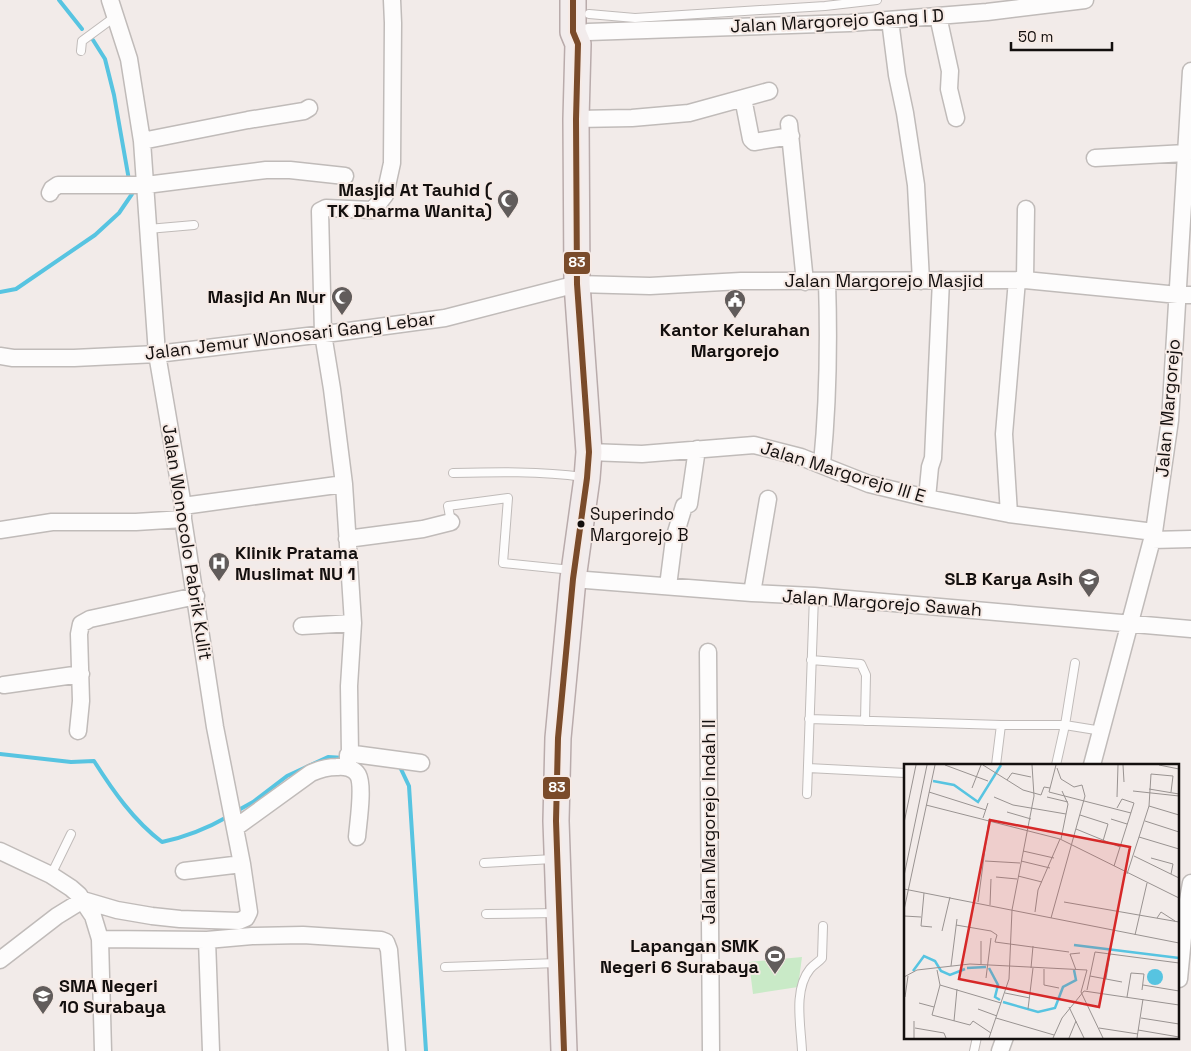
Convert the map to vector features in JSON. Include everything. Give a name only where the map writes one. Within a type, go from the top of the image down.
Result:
[{"type":"main road","points":[[564,1051],[557,859],[558,738],[574,575],[589,452],[577,284],[576,119],[584,18]]},
{"type":"street","name":"Jalan Wonocolo Pabrik Kulit","points":[[82,900],[117,910],[180,919],[239,921],[248,916],[250,909],[214,718],[157,354],[148,229],[134,185],[142,141],[129,60],[110,0]]},
{"type":"street","points":[[357,838],[359,779],[348,760],[349,686],[353,623],[344,484],[324,334],[320,211],[326,208],[372,210],[385,194],[392,163],[392,0]]},
{"type":"street","name":"Jalan Margorejo Gang I D","points":[[584,18],[850,23],[987,12],[1085,0]]},
{"type":"street","points":[[938,16],[950,71],[949,89],[956,118]]},
{"type":"street","points":[[890,20],[897,75],[916,185],[921,280]]},
{"type":"street","name":"Jalan Margorejo","points":[[1092,764],[1153,536],[1170,420],[1184,295],[1186,153],[1191,71]]},
{"type":"street","points":[[576,119],[596,120],[667,116],[705,109],[769,91]]},
{"type":"street","points":[[743,98],[751,139],[754,142],[790,130],[804,282]]},
{"type":"street","points":[[142,141],[304,111],[309,108]]},
{"type":"street","points":[[1094,158],[1186,153]]},
{"type":"street","points":[[50,192],[54,187],[63,185],[134,185],[266,170],[290,170],[345,176]]},
{"type":"street","points":[[1009,514],[1004,434],[1021,280],[1026,210]]},
{"type":"street","points":[[927,498],[930,467],[933,458],[941,280]]},
{"type":"street","name":"Jalan Margorejo Masjid","points":[[577,284],[650,286],[742,281],[1021,280],[1184,295]]},
{"type":"street","points":[[822,464],[827,400],[827,281]]},
{"type":"street","name":"Jalan Jemur Wonosari Gang Lebar","points":[[0,356],[13,358],[74,358],[157,354],[324,334],[445,318],[577,284]]},
{"type":"street","name":"Jalan Margorejo III E","points":[[589,452],[642,454],[754,445],[802,457],[869,484],[927,498],[1009,514],[1153,536],[1191,539]]},
{"type":"street","points":[[668,586],[674,539],[686,505],[697,449]]},
{"type":"street","points":[[0,530],[52,522],[136,522],[344,484]]},
{"type":"street","points":[[752,593],[768,499]]},
{"type":"street","points":[[347,539],[422,529],[451,522]]},
{"type":"street","name":"Jalan Margorejo Sawah","points":[[574,575],[668,586],[814,596],[1191,629]]},
{"type":"street","points":[[78,732],[82,674],[79,634],[84,622],[104,615],[196,596]]},
{"type":"street","points":[[302,626],[353,623]]},
{"type":"street","name":"Jalan Margorejo Indah II","points":[[708,652],[711,1051]]},
{"type":"street","points":[[4,685],[82,674]]},
{"type":"street","points":[[234,826],[317,770],[348,760],[421,763]]},
{"type":"street","points":[[0,851],[51,875],[71,888],[93,916],[100,939],[103,1051]]},
{"type":"street","points":[[184,871],[242,864]]},
{"type":"street","points":[[1182,980],[1185,917],[1191,883]]},
{"type":"street","points":[[0,960],[57,916],[82,900]]},
{"type":"street","points":[[100,939],[206,940],[252,936],[303,935],[375,939],[386,942],[389,950],[397,1051]]},
{"type":"street","points":[[206,940],[211,1051]]},
{"type":"street","points":[[1000,1051],[1005,1038]]},
{"type":"lane","points":[[584,18],[634,18],[825,6],[877,0]]},
{"type":"lane","points":[[81,51],[82,41],[116,16]]},
{"type":"lane","points":[[148,229],[194,225]]},
{"type":"lane","points":[[453,474],[503,472],[587,478]]},
{"type":"lane","points":[[451,522],[448,506],[508,498],[503,563],[574,575]]},
{"type":"lane","points":[[807,794],[814,596]]},
{"type":"lane","points":[[811,660],[861,664],[866,674],[865,721]]},
{"type":"lane","points":[[1056,764],[1075,664]]},
{"type":"lane","points":[[809,719],[1065,725],[1102,731]]},
{"type":"lane","points":[[996,764],[1001,725]]},
{"type":"lane","points":[[808,768],[904,774]]},
{"type":"lane","points":[[51,875],[71,834]]},
{"type":"lane","points":[[484,863],[557,859]]},
{"type":"lane","points":[[486,914],[559,913]]},
{"type":"lane","points":[[802,1051],[801,991],[810,969],[822,958],[823,926]]},
{"type":"lane","points":[[445,967],[562,963]]},
{"type":"lane","points":[[974,1051],[977,1038]]},
{"type":"green space","name":"Lapangan SMK Negeri 6 Surabaya","points":[[802,957],[798,987],[753,994],[749,962]]},
{"type":"waterway","points":[[59,0],[82,29]]},
{"type":"waterway","points":[[93,40],[105,59],[114,95],[129,180]]},
{"type":"waterway","points":[[0,292],[16,289],[95,235],[119,213],[132,194],[131,189]]},
{"type":"waterway","points":[[0,754],[71,762],[94,761],[125,805],[142,825],[162,842],[197,832],[229,816]]},
{"type":"waterway","points":[[235,812],[253,802],[287,776],[328,757],[345,758]]},
{"type":"waterway","points":[[400,767],[409,786],[426,1051]]},
{"type":"transit line","name":"83","points":[[564,1051],[556,821],[558,738],[573,579],[589,452],[577,284],[576,119],[578,44],[573,32],[573,0]]},
{"type":"place","name":"Masjid At Tauhid ( TK Dharma Wanita)","points":[[508,219]]},
{"type":"place","name":"Masjid An Nur","points":[[342,316]]},
{"type":"place","name":"Kantor Kelurahan Margorejo","points":[[735,319]]},
{"type":"place","name":"Superindo Margorejo B","points":[[581,524]]},
{"type":"place","name":"Klinik Pratama Muslimat NU 1","points":[[219,582]]},
{"type":"place","name":"SLB Karya Asih","points":[[1089,598]]},
{"type":"place","name":"Lapangan SMK Negeri 6 Surabaya","points":[[775,975]]},
{"type":"place","name":"SMA Negeri 10 Surabaya","points":[[43,1015]]}]
